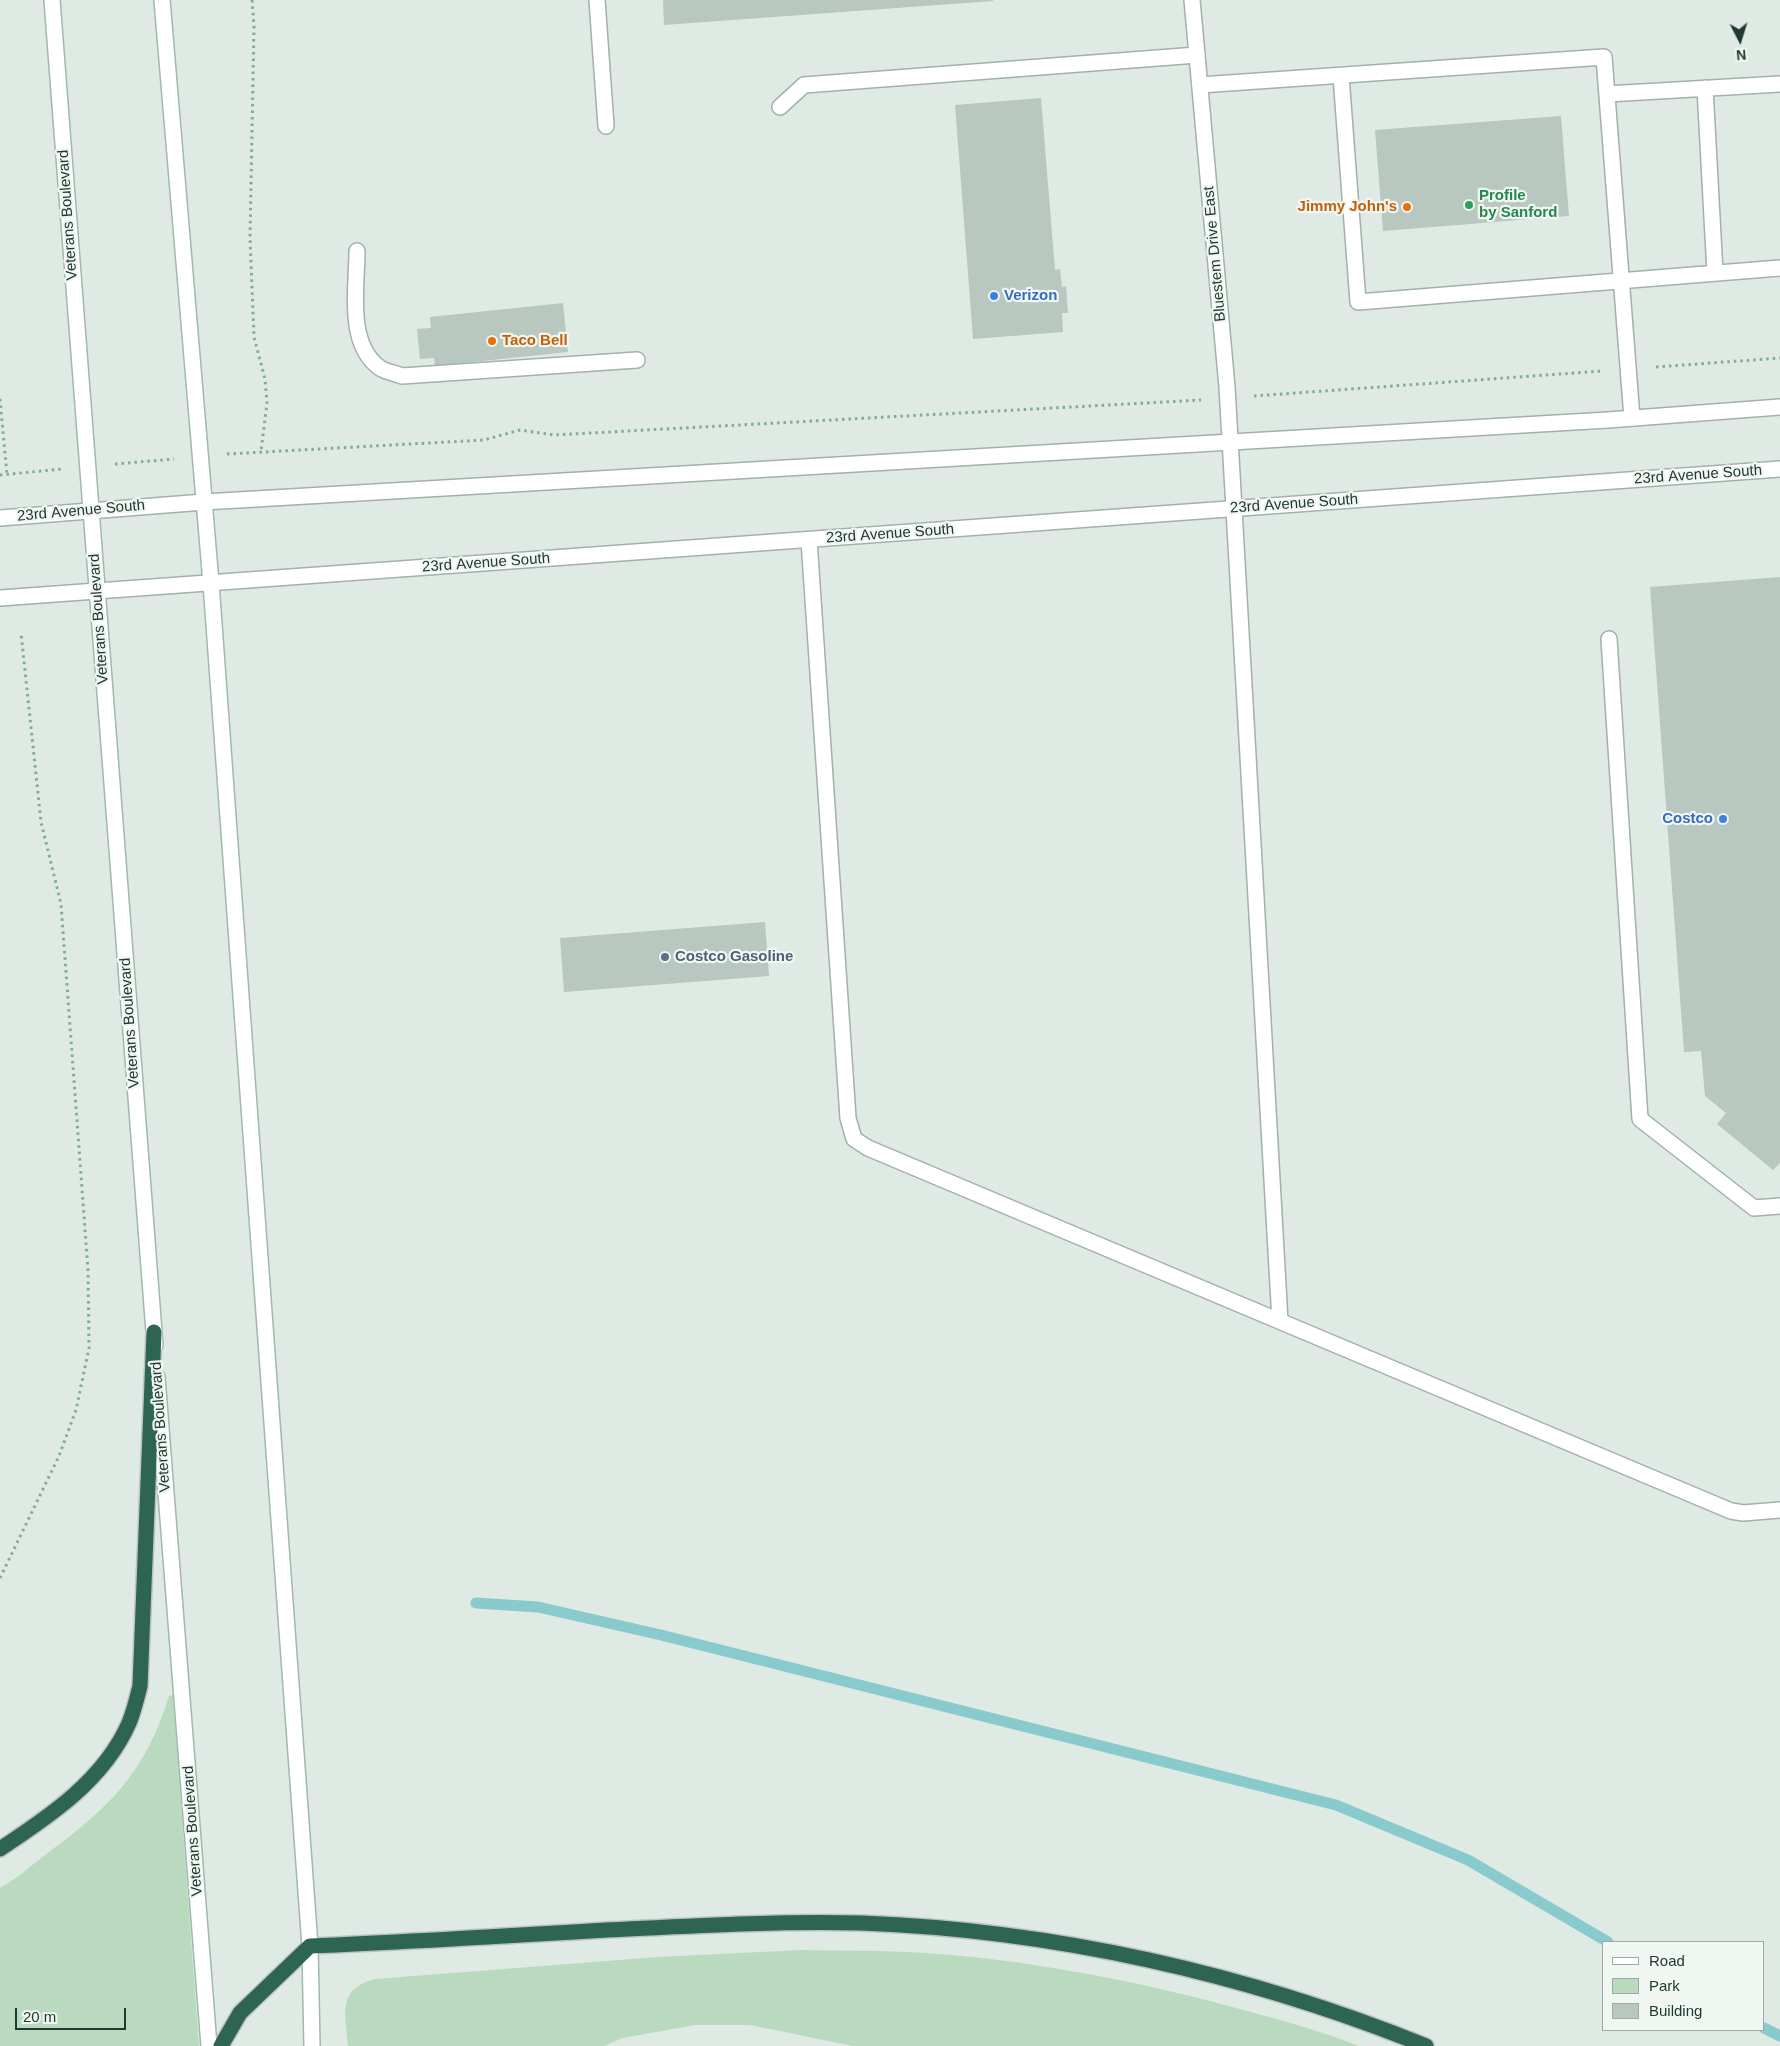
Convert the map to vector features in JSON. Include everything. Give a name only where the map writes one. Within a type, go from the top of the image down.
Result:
[{"type":"highway","points":[[0,1849],[45,1820],[87,1784],[111,1753],[130,1723],[140,1686],[154,1332]]},
{"type":"highway","points":[[221,2046],[240,2013],[310,1946],[745,1922],[863,1923],[1037,1940],[1192,1970],[1356,2018],[1426,2046]]},
{"type":"main road","name":"Veterans Boulevard","points":[[52,0],[209,2046]]},
{"type":"main road","points":[[162,0],[211,583],[310,1946],[312,2046]]},
{"type":"main road","points":[[597,0],[606,126]]},
{"type":"main road","name":"Bluestem Drive East","points":[[1192,0],[1230,442],[1280,1321]]},
{"type":"main road","points":[[780,107],[804,85],[1197,56]]},
{"type":"main road","points":[[1200,86],[1604,57],[1632,418]]},
{"type":"main road","points":[[1341,76],[1358,302],[1780,268]]},
{"type":"main road","points":[[1607,94],[1780,84]]},
{"type":"main road","points":[[1705,88],[1715,273]]},
{"type":"main road","points":[[357,251],[357,323],[364,351],[380,368],[402,376],[636,360]]},
{"type":"main road","name":"23rd Avenue South","points":[[0,518],[204,502],[1780,408]]},
{"type":"main road","name":"23rd Avenue South","points":[[0,598],[1780,469]]},
{"type":"main road","points":[[809,540],[848,1118],[854,1138],[868,1148],[1731,1512],[1780,1510]]},
{"type":"main road","points":[[1609,639],[1640,1119],[1754,1208],[1780,1206]]},
{"type":"path","points":[[252,0],[254,35],[251,258],[254,338],[265,378],[267,403],[261,450]]},
{"type":"path","points":[[0,475],[261,450],[484,440],[520,430],[554,435],[1227,398],[1780,358]]},
{"type":"path","points":[[0,399],[7,475]]},
{"type":"path","points":[[0,1578],[59,1456],[76,1410],[89,1348],[88,1270],[61,904],[41,822],[21,633]]},
{"type":"green space","points":[[173,1695],[199,2046],[0,2046],[0,1888],[91,1819],[124,1785],[149,1746],[169,1696]]},
{"type":"green space","points":[[801,1950],[894,1951],[951,1955],[1038,1965],[1167,1990],[1305,2027],[1359,2046],[853,2046],[750,2025],[695,2025],[623,2038],[604,2046],[348,2046],[345,2013],[349,1996],[354,1989],[363,1983],[375,1979],[658,1957]]},
{"type":"building","points":[[663,0],[993,0],[993,1],[664,25]]},
{"type":"building","points":[[1041,98],[1055,270],[1060,269],[1062,287],[1066,286],[1068,313],[1062,313],[1063,332],[973,339],[955,105]]},
{"type":"building","points":[[1561,116],[1569,216],[1383,231],[1375,130]]},
{"type":"building","name":"Taco Bell","points":[[563,303],[568,352],[435,366],[434,358],[420,359],[417,329],[431,328],[430,317]]},
{"type":"building","name":"Costco","points":[[1780,577],[1780,1163],[1773,1170],[1717,1124],[1726,1113],[1705,1096],[1701,1051],[1684,1052],[1650,587]]},
{"type":"building","name":"Costco Gasoline","points":[[765,922],[769,976],[564,992],[560,938]]},
{"type":"waterway","points":[[476,1603],[538,1607],[661,1635],[1336,1805],[1468,1860],[1606,1941]]},
{"type":"waterway","points":[[1765,2028],[1780,2036]]},
{"type":"place","name":"Profile by Sanford","points":[[1469,205]]},
{"type":"place","name":"Jimmy John's","points":[[1407,207]]},
{"type":"place","name":"Verizon","points":[[994,296]]},
{"type":"place","name":"Taco Bell","points":[[492,341]]},
{"type":"place","name":"Costco","points":[[1723,819]]},
{"type":"place","name":"Costco Gasoline","points":[[665,957]]}]
